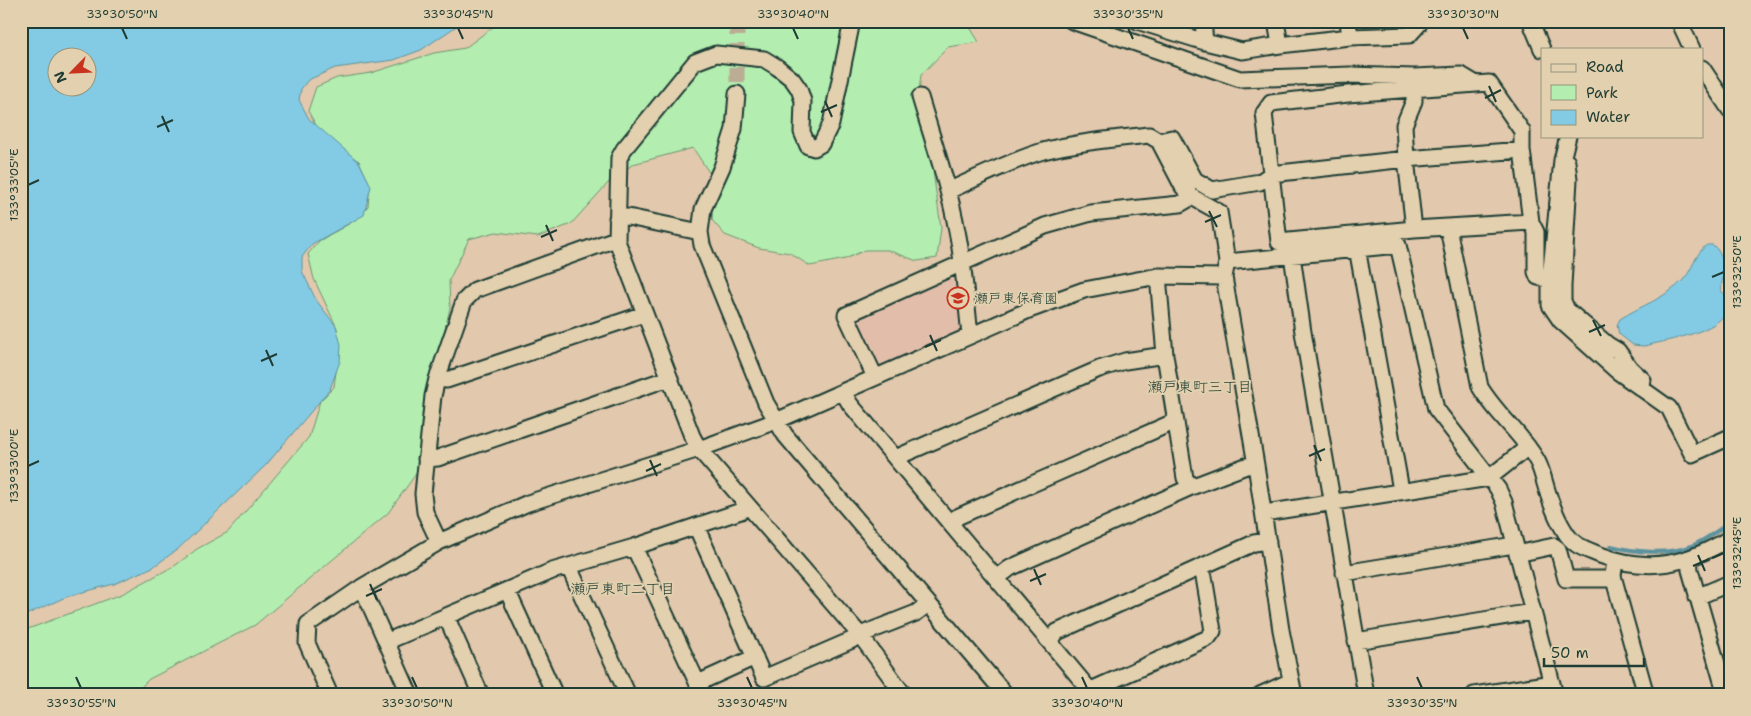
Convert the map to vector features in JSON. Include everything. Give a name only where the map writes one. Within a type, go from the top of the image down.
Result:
[{"type":"street","points":[[852,21],[831,124],[821,144],[814,148],[808,146],[804,141],[802,132],[803,102],[799,89],[792,79],[777,67],[764,59],[716,54],[695,62],[624,148],[619,158],[617,241],[692,436],[699,449],[860,635],[904,695]]},
{"type":"street","points":[[1072,21],[1240,79],[1350,75],[1414,77],[1461,75],[1476,84]]},
{"type":"street","points":[[1137,21],[1205,42],[1242,51],[1350,38],[1409,35],[1418,24],[1418,21]]},
{"type":"street","points":[[1202,21],[1205,42]]},
{"type":"street","points":[[1276,21],[1280,45]]},
{"type":"street","points":[[1348,21],[1350,38]]},
{"type":"street","points":[[1679,21],[1692,48]]},
{"type":"street","points":[[1532,25],[1542,48]]},
{"type":"street","points":[[1704,70],[1723,92],[1730,110]]},
{"type":"street","points":[[1531,222],[1414,229],[1280,242],[1264,113],[1271,103],[1348,94],[1489,83],[1522,131],[1522,150],[1531,222],[1536,232],[1536,272],[1538,277],[1550,280]]},
{"type":"street","points":[[1414,90],[1414,101],[1404,125],[1414,229]]},
{"type":"street","points":[[737,94],[734,129],[722,167],[703,209],[700,232],[702,244],[766,403],[785,435],[1006,695]]},
{"type":"street","points":[[920,97],[948,191],[957,229],[970,335]]},
{"type":"street","points":[[948,191],[1024,157],[1044,151],[1082,143],[1150,136],[1159,141],[1182,187],[1192,197],[1219,212],[1225,269],[1281,630],[1292,688],[1260,695]]},
{"type":"street","points":[[1159,141],[1172,138],[1195,180],[1212,190],[1260,182],[1271,174],[1406,159],[1522,150]]},
{"type":"street","points":[[1568,138],[1562,160],[1550,280],[1550,305],[1561,321],[1617,371],[1669,408]]},
{"type":"street","points":[[1562,160],[1567,162],[1569,179],[1563,286],[1567,310],[1618,351],[1630,368],[1658,392],[1669,408],[1692,454],[1730,436]]},
{"type":"street","points":[[875,378],[846,315],[1045,226],[1091,213],[1180,204],[1192,197]]},
{"type":"street","points":[[617,218],[628,217],[700,232]]},
{"type":"street","points":[[1448,228],[1480,387],[1488,400],[1538,461],[1553,510],[1576,546],[1631,564],[1657,564],[1689,558],[1703,553],[1730,538]]},
{"type":"street","points":[[438,542],[425,512],[423,494],[426,459],[433,396],[437,379],[464,300],[475,290],[585,250],[617,241]]},
{"type":"street","points":[[330,695],[307,644],[308,624],[362,588],[438,542],[536,500],[699,449],[776,421],[970,335],[1029,310],[1084,290],[1158,276],[1225,269],[1292,255],[1398,245],[1436,409],[1498,489],[1504,502],[1554,689],[1474,695]]},
{"type":"street","points":[[1357,248],[1401,490]]},
{"type":"street","points":[[1292,255],[1303,332],[1366,695]]},
{"type":"street","points":[[1158,276],[1165,355],[1185,478],[1191,487]]},
{"type":"street","points":[[437,379],[447,380],[644,314]]},
{"type":"street","points":[[896,460],[902,455],[1098,369],[1125,361],[1165,355]]},
{"type":"street","points":[[426,459],[438,458],[670,378]]},
{"type":"street","points":[[843,392],[850,404],[896,460],[1092,692],[1208,638],[1213,631],[1204,577],[1200,568]]},
{"type":"street","points":[[951,524],[957,517],[1169,424],[1176,423]]},
{"type":"street","points":[[1264,513],[1401,490],[1488,478],[1528,447]]},
{"type":"street","points":[[997,578],[1010,568],[1191,487],[1246,466],[1256,465]]},
{"type":"street","points":[[388,641],[552,571],[634,547],[741,511],[747,505]]},
{"type":"street","points":[[696,526],[764,678],[860,635],[916,613],[928,604]]},
{"type":"street","points":[[1050,641],[1057,632],[1254,543],[1268,541]]},
{"type":"street","points":[[1344,573],[1516,549],[1554,546],[1558,550],[1566,579],[1614,579]]},
{"type":"street","points":[[634,547],[700,689],[755,656]]},
{"type":"street","points":[[1689,558],[1697,597],[1726,695]]},
{"type":"street","points":[[1615,560],[1614,579],[1646,695]]},
{"type":"street","points":[[570,566],[628,695]]},
{"type":"street","points":[[1697,597],[1730,582]]},
{"type":"street","points":[[362,588],[388,641],[410,695]]},
{"type":"street","points":[[507,590],[555,695]]},
{"type":"street","points":[[1356,641],[1532,612]]},
{"type":"street","points":[[446,616],[481,695]]},
{"type":"shaded area","points":[[949,274],[958,279],[962,324],[957,334],[882,366],[872,363],[856,325],[860,315]]},
{"type":"green space","points":[[501,21],[565,21],[572,24],[576,21],[961,21],[971,29],[979,42],[948,47],[921,75],[917,107],[927,129],[941,228],[937,258],[917,261],[888,250],[865,250],[845,259],[810,266],[790,253],[759,248],[725,235],[712,220],[714,180],[693,148],[633,164],[609,182],[571,224],[538,237],[496,232],[469,239],[449,280],[450,308],[429,397],[418,471],[388,513],[255,625],[149,679],[133,695],[21,695],[21,633],[122,594],[176,565],[197,549],[228,532],[309,437],[320,401],[334,387],[339,350],[337,328],[314,279],[308,254],[319,241],[354,221],[368,206],[370,185],[359,161],[325,141],[308,111],[316,87],[337,78],[371,73],[434,53],[465,48]]},
{"type":"water","points":[[21,21],[464,21],[421,50],[394,60],[335,68],[308,80],[301,89],[299,100],[309,119],[359,162],[371,186],[364,215],[312,244],[302,257],[302,271],[316,300],[336,326],[341,345],[340,361],[330,389],[266,465],[178,549],[153,567],[114,584],[68,596],[21,617]]},
{"type":"water","points":[[1707,245],[1713,245],[1722,261],[1721,291],[1727,296],[1724,315],[1709,327],[1699,331],[1644,346],[1633,345],[1619,334],[1617,325],[1620,319],[1669,292],[1683,280],[1700,252]]},
{"type":"waterway","points":[[1611,546],[1650,552],[1680,550],[1710,536],[1730,522]]},
{"type":"tunnel","points":[[737,21],[737,94]]},
{"type":"place","name":"瀬戸東保育園","points":[[958,298]]},
{"type":"district","name":"瀬戸東町三丁目","points":[[1200,387]]},
{"type":"district","name":"瀬戸東町二丁目","points":[[623,589]]}]
